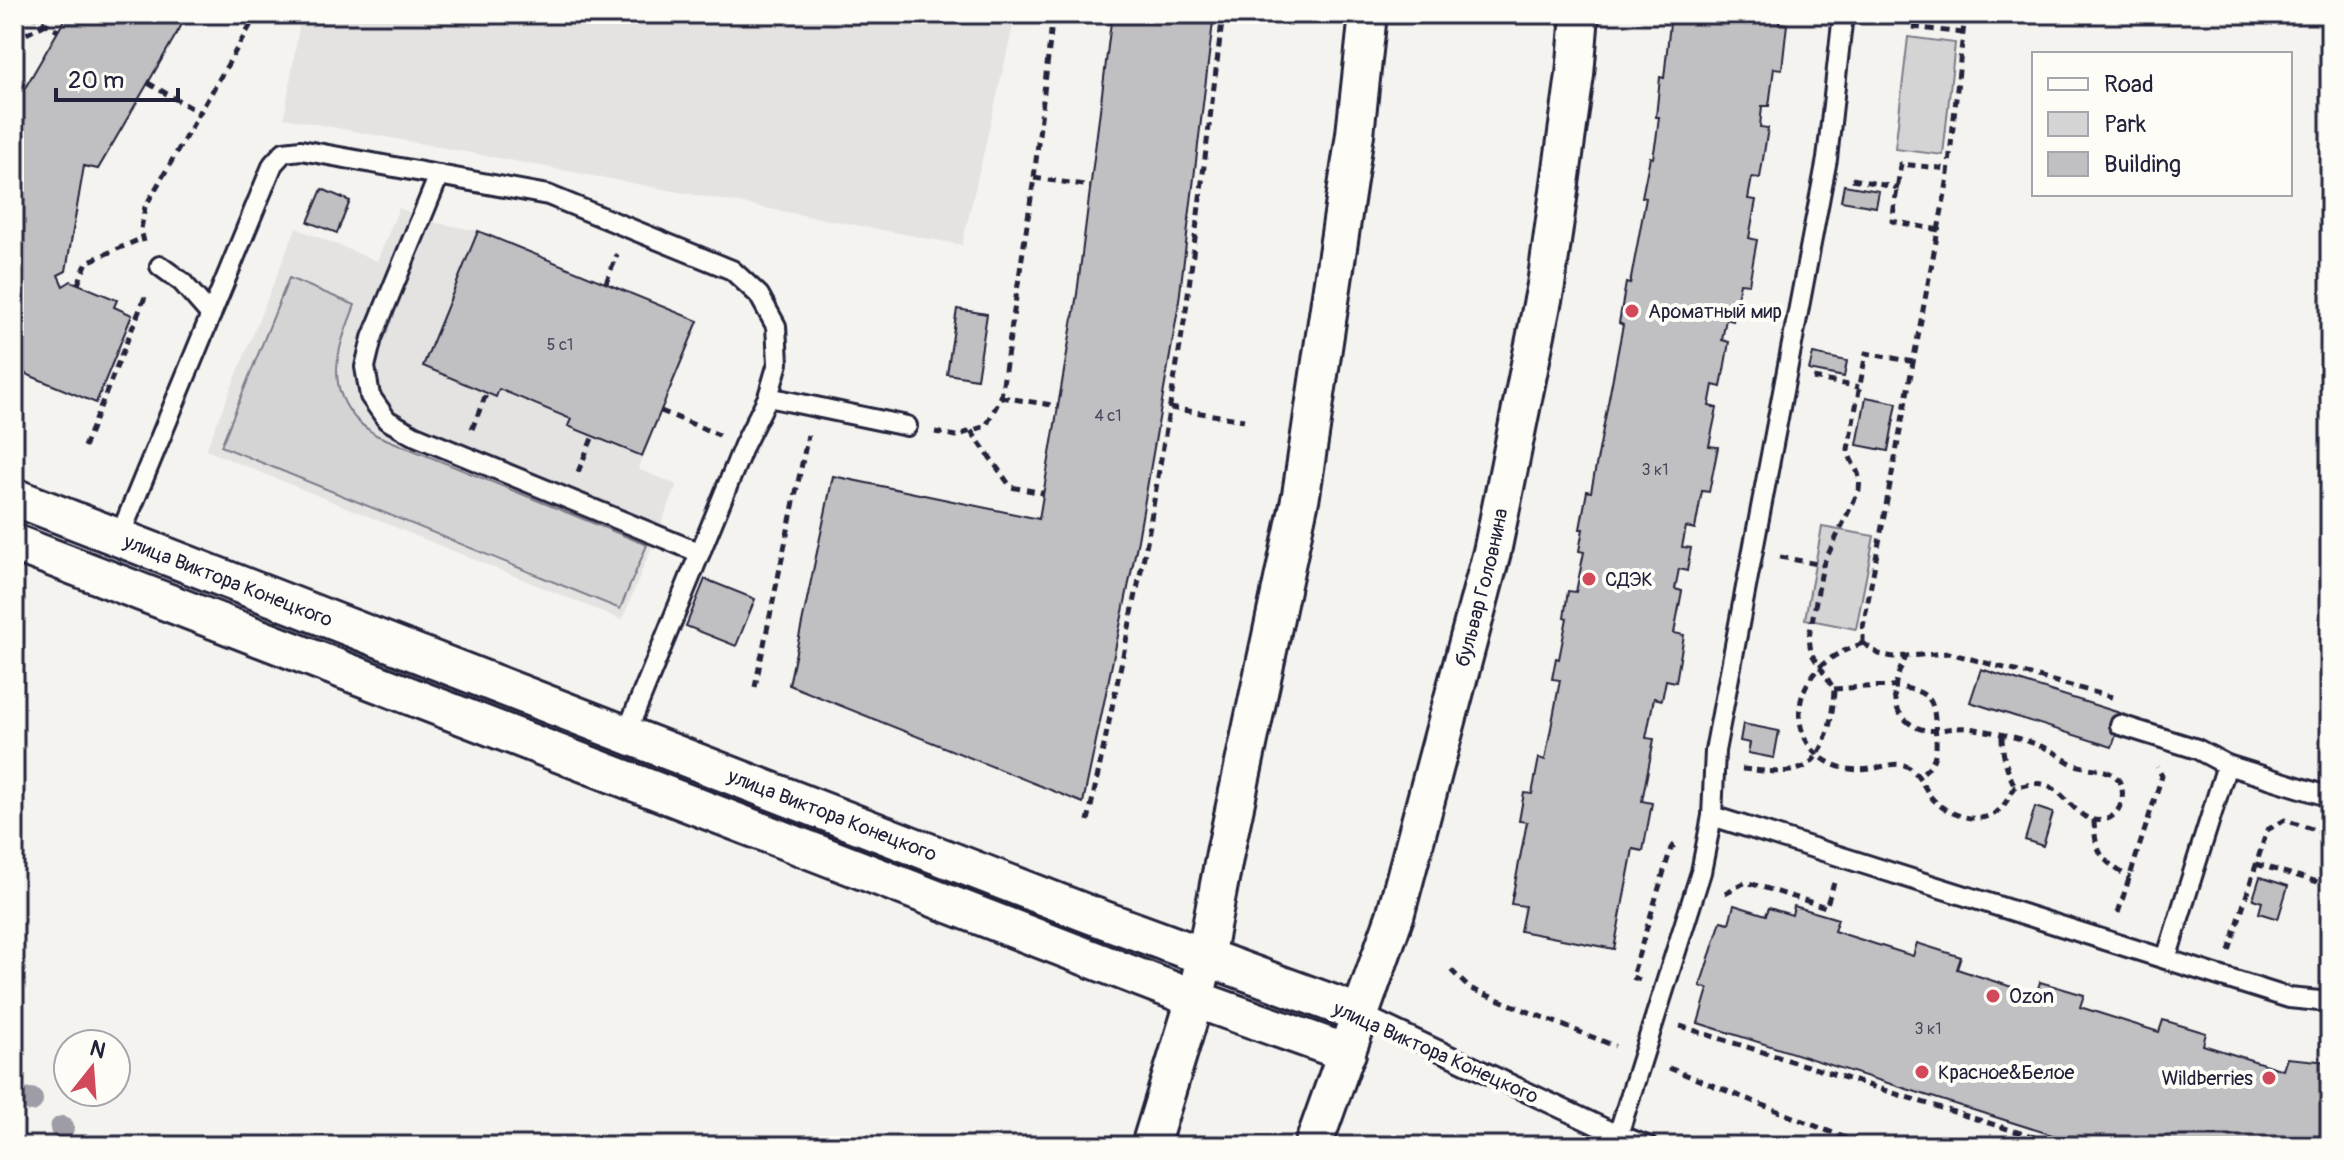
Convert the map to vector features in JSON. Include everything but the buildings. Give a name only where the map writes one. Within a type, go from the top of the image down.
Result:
[{"type":"street","points":[[1150,1146],[1205,958],[1301,495],[1355,134],[1368,14]]},
{"type":"street","name":"бульвар Головнина","points":[[1313,1146],[1395,916],[1492,552],[1546,285],[1575,75],[1580,14]]},
{"type":"street","name":"улица Виктора Конецкого","points":[[14,497],[1205,958],[1361,1014]]},
{"type":"street","name":"улица Виктора Конецкого","points":[[14,543],[1195,999],[1347,1053]]},
{"type":"lane","points":[[1618,1135],[1701,872],[1712,816],[1715,751],[1825,173],[1843,14]]},
{"type":"lane","points":[[119,538],[273,164],[284,152],[301,150],[548,195],[732,270],[759,295],[776,326],[778,363],[768,397],[744,445],[626,734]]},
{"type":"lane","points":[[439,175],[372,338],[365,367],[370,396],[387,420],[413,435],[700,553]]},
{"type":"lane","points":[[162,267],[182,282],[211,315]]},
{"type":"lane","points":[[768,397],[907,426]]},
{"type":"lane","points":[[2124,726],[2197,749],[2227,765],[2330,797]]},
{"type":"lane","points":[[2166,959],[2227,765]]},
{"type":"lane","points":[[1712,816],[2289,998],[2330,1002]]},
{"type":"lane","name":"улица Виктора Конецкого","points":[[1361,1014],[1647,1146]]},
{"type":"path","points":[[30,14],[58,31]]},
{"type":"path","points":[[43,14],[46,24]]},
{"type":"path","points":[[84,447],[151,283],[162,267],[146,250],[141,229],[145,207],[257,14]]},
{"type":"path","points":[[907,426],[956,436],[986,426],[1001,397],[1034,178],[1053,14]]},
{"type":"path","points":[[1088,821],[1147,542],[1170,408],[1201,200],[1223,14]]},
{"type":"path","points":[[1914,14],[1912,27],[1963,33]]},
{"type":"path","points":[[1863,643],[1863,627],[1949,169],[1965,14]]},
{"type":"path","points":[[14,40],[46,24]]},
{"type":"path","points":[[148,83],[200,113]]},
{"type":"path","points":[[1939,230],[1892,221],[1901,164],[1949,169]]},
{"type":"path","points":[[1825,173],[1899,188]]},
{"type":"path","points":[[1034,178],[1091,186]]},
{"type":"path","points":[[1192,199],[1201,200]]},
{"type":"path","points":[[78,284],[87,262],[143,238]]},
{"type":"path","points":[[1714,768],[1792,770],[1806,765],[1816,754],[1828,731],[1834,689],[1811,653],[1809,637],[1823,565],[1859,490],[1859,471],[1849,459],[1848,449],[1866,353],[1914,362]]},
{"type":"path","points":[[1787,373],[1859,387]]},
{"type":"path","points":[[461,455],[487,392]]},
{"type":"path","points":[[1001,397],[1058,406]]},
{"type":"path","points":[[755,687],[814,406]]},
{"type":"path","points":[[1170,408],[1244,420]]},
{"type":"path","points":[[661,411],[744,445]]},
{"type":"path","points":[[1158,424],[1167,425]]},
{"type":"path","points":[[971,431],[1011,487],[1043,493]]},
{"type":"path","points":[[568,498],[593,436]]},
{"type":"path","points":[[1753,552],[1823,565]]},
{"type":"path","points":[[1863,643],[1879,654],[1893,657],[1949,653],[2122,700]]},
{"type":"path","points":[[1863,643],[1837,654],[1820,666],[1807,683],[1800,720],[1805,740],[1816,754],[1834,765],[1855,771],[1900,764],[1910,768],[1933,799],[1951,813],[1974,818],[1993,815],[2015,787],[2039,783],[2048,785],[2081,814],[2094,820],[2109,819],[2118,811],[2123,800],[2121,784],[2115,776],[2102,769],[2079,766],[2028,741],[1964,728],[1935,732],[1920,730],[1906,721],[1898,711],[1894,688],[1907,655]]},
{"type":"path","points":[[1834,689],[1894,688],[1923,693],[1932,703],[1937,752],[1934,761],[1918,776]]},
{"type":"path","points":[[2110,941],[2162,776],[2152,757],[2121,748],[2124,726]]},
{"type":"path","points":[[2002,736],[2002,751],[2015,787]]},
{"type":"path","points":[[2094,820],[2094,843],[2100,853],[2107,863],[2130,878]]},
{"type":"path","points":[[2221,976],[2267,830],[2285,820],[2330,835]]},
{"type":"path","points":[[1640,951],[1668,860]]},
{"type":"path","points":[[2256,864],[2318,882],[2330,892]]},
{"type":"path","points":[[1720,895],[1746,882],[1826,907],[1829,899]]},
{"type":"path","points":[[1679,1026],[2062,1146]]},
{"type":"shaded area","points":[[301,14],[1016,14],[962,245],[284,118]]},
{"type":"shaded area","points":[[399,208],[433,222],[478,231],[423,367],[496,396],[499,389],[571,419],[569,426],[642,456],[638,469],[677,485],[622,620],[206,450],[296,228],[377,261]]},
{"type":"green space","points":[[1908,37],[1955,43],[1943,155],[1895,149]]},
{"type":"green space","points":[[289,278],[355,305],[340,348],[337,377],[346,405],[365,427],[376,435],[647,545],[620,609],[221,446]]},
{"type":"green space","points":[[1822,527],[1874,536],[1856,629],[1805,619]]},
{"type":"place","name":"Ароматный мир","points":[[1632,311]]},
{"type":"place","name":"СДЭК","points":[[1589,579]]},
{"type":"place","name":"Ozon","points":[[1993,996]]},
{"type":"place","name":"Красное&Белое","points":[[1922,1072]]},
{"type":"place","name":"Wildberries","points":[[2269,1078]]}]
